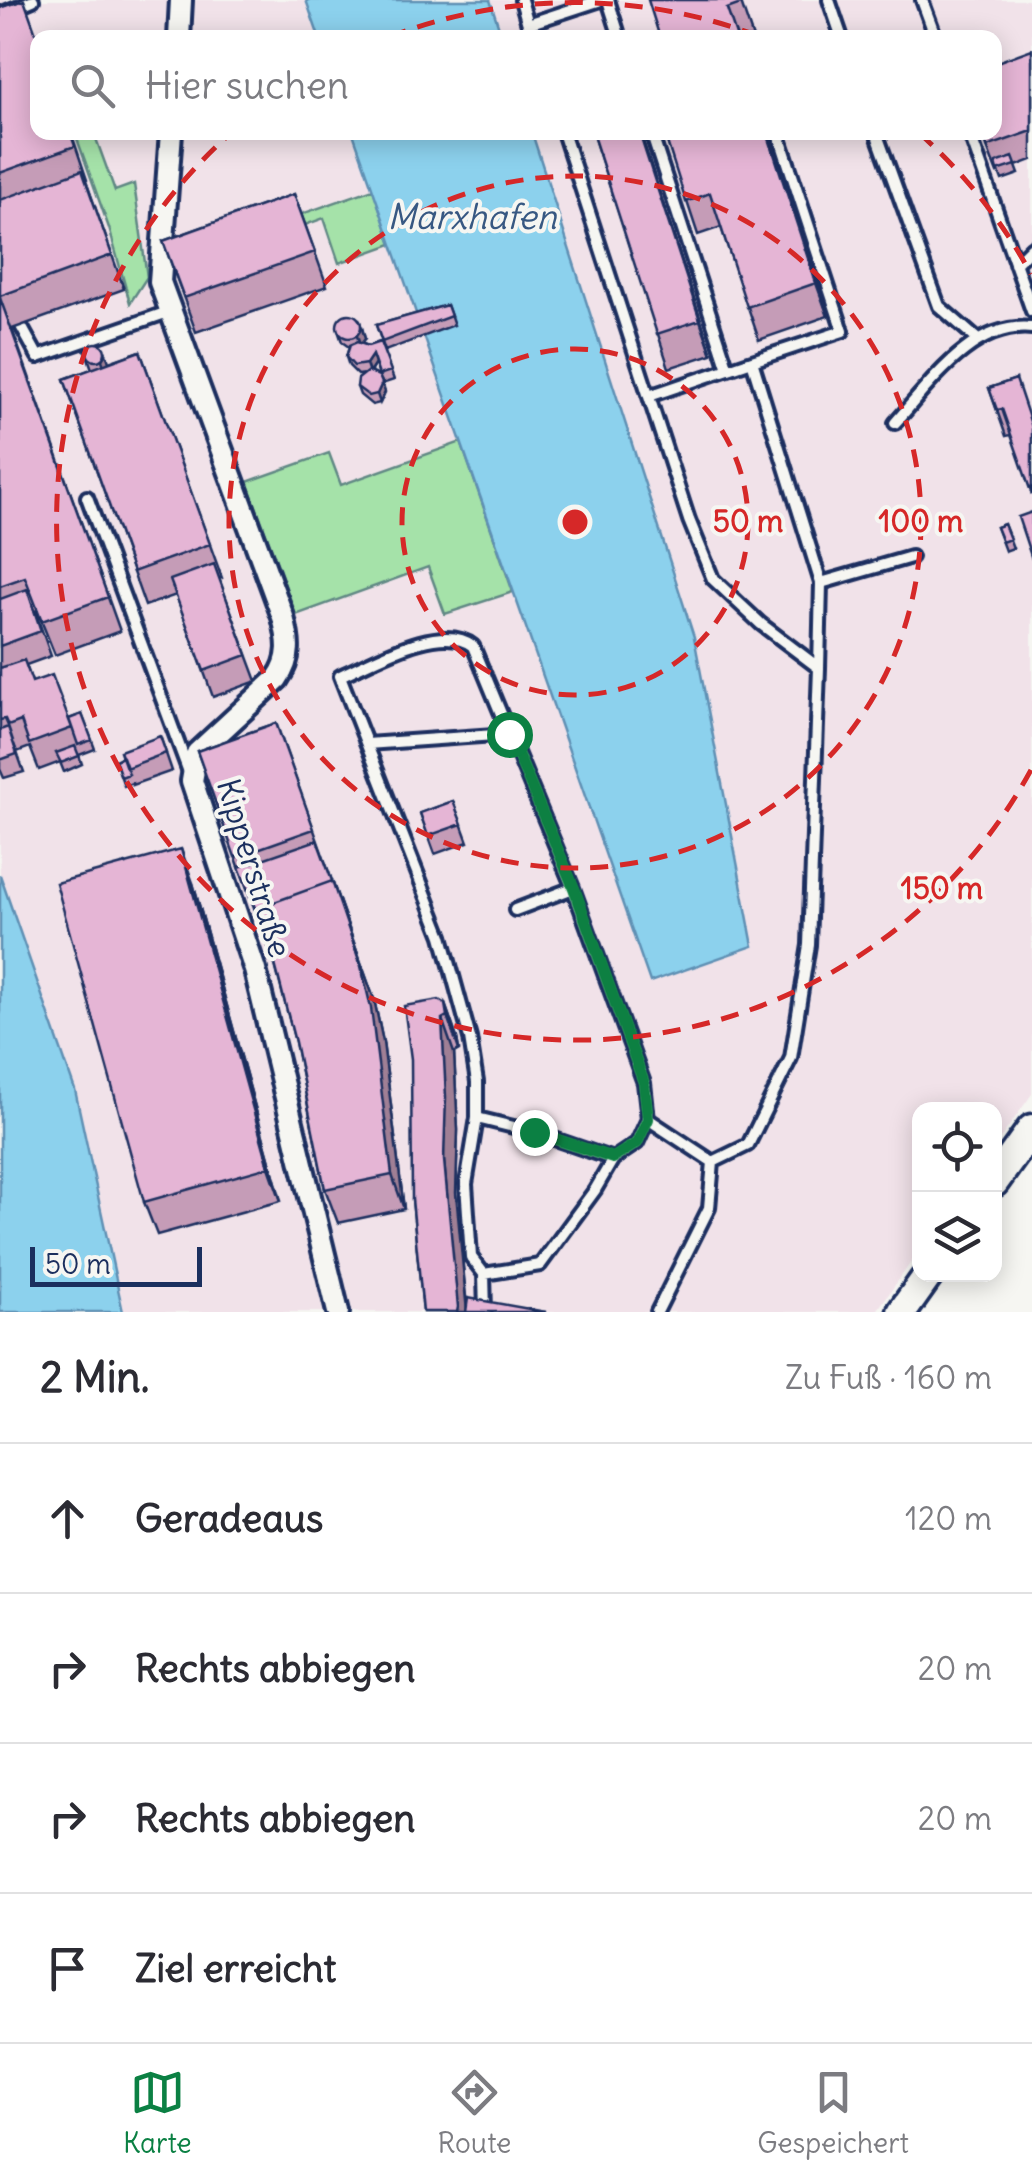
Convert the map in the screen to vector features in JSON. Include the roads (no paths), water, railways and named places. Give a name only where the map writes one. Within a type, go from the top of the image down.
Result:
[{"type":"street","points":[[179,30],[182,0]]},
{"type":"street","name":"Kipperstraße","points":[[171,140],[160,282],[290,645],[277,679],[197,753],[192,781],[255,970],[338,1312]]},
{"type":"street","points":[[1002,1171],[1032,1129]]},
{"type":"street","points":[[902,1312],[923,1282]]},
{"type":"lane","points":[[0,14],[33,0]]},
{"type":"lane","points":[[521,0],[530,30]]},
{"type":"lane","points":[[528,24],[604,0],[617,30]]},
{"type":"lane","points":[[829,0],[839,30]]},
{"type":"lane","points":[[922,0],[933,30]]},
{"type":"lane","points":[[566,140],[689,520],[714,579],[760,624],[819,668]]},
{"type":"lane","points":[[654,140],[728,368]]},
{"type":"lane","points":[[648,396],[843,331],[781,140]]},
{"type":"lane","points":[[879,140],[939,306],[978,340]]},
{"type":"lane","points":[[972,140],[1032,312]]},
{"type":"lane","points":[[1016,264],[1032,247]]},
{"type":"lane","points":[[21,326],[38,357],[170,311]]},
{"type":"lane","points":[[895,423],[978,340],[1011,326],[1032,328]]},
{"type":"lane","points":[[713,1162],[748,1144],[791,1058],[809,945],[821,583],[752,361]]},
{"type":"lane","points":[[87,497],[192,781]]},
{"type":"lane","points":[[821,583],[911,557]]},
{"type":"lane","points":[[484,1274],[540,1265],[595,1190],[613,1158],[637,1143],[648,1119],[644,1083],[574,888],[473,646],[463,638],[448,636],[412,644],[340,676],[442,936],[470,1038],[477,1082],[477,1118],[466,1184],[471,1256],[484,1274],[486,1312]]},
{"type":"lane","points":[[367,744],[509,734]]},
{"type":"lane","points":[[514,910],[574,888]]},
{"type":"lane","points":[[477,1118],[613,1158]]},
{"type":"lane","points":[[648,1119],[713,1162]]},
{"type":"lane","points":[[657,1312],[709,1208],[713,1162]]},
{"type":"water","points":[[306,0],[490,0],[500,30],[317,30]]},
{"type":"water","name":"Marxhafen","points":[[355,140],[534,140],[694,637],[753,946],[650,982]]},
{"type":"water","points":[[0,875],[75,1090],[123,1312],[0,1312]]}]
